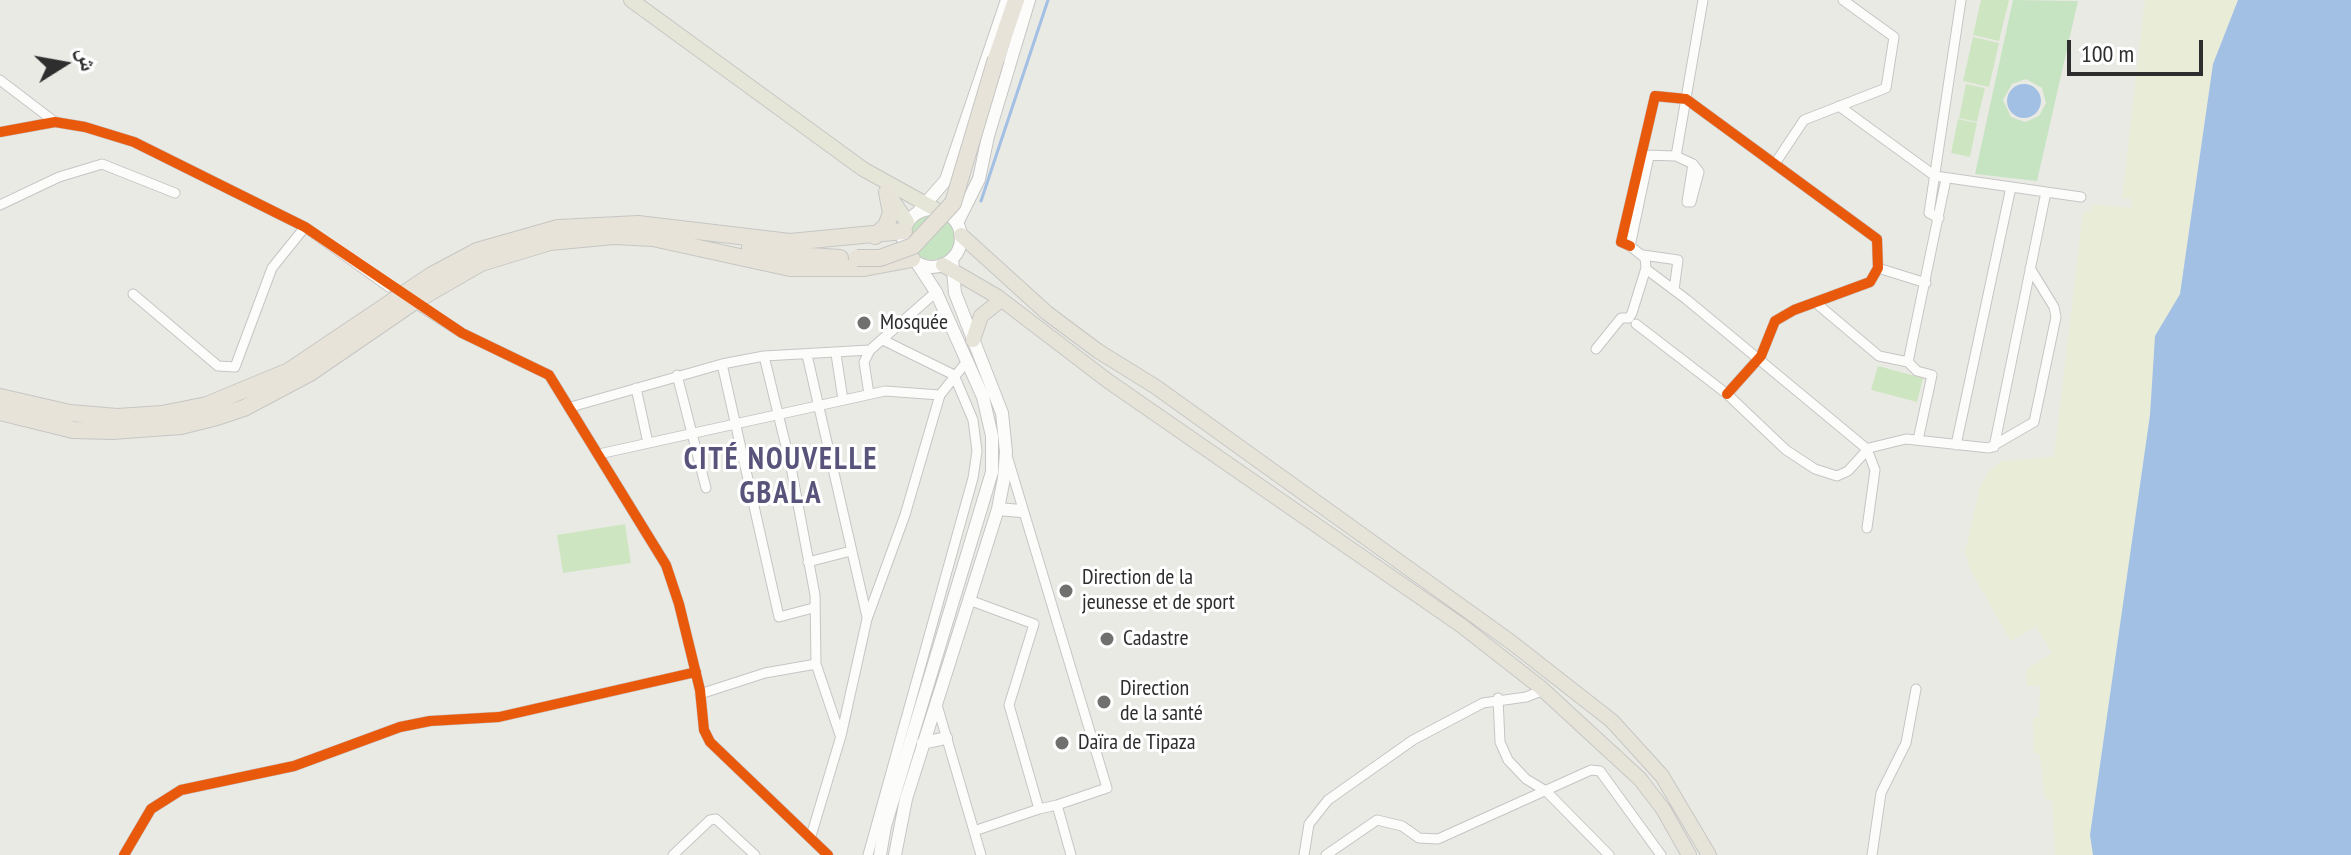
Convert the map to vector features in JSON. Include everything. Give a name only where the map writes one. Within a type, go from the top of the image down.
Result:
[{"type":"highway","points":[[717,252],[880,258],[913,246],[953,203],[1016,0]]},
{"type":"highway","points":[[875,236],[889,220],[891,206],[887,192]]},
{"type":"highway","points":[[0,397],[93,415],[141,416],[183,411],[232,397],[289,371],[432,275],[502,241],[558,228],[610,223],[790,242],[875,236],[906,226]]},
{"type":"highway","points":[[959,229],[1047,313],[1098,351],[1156,387],[1511,642],[1612,721],[1662,776],[1709,855]]},
{"type":"highway","points":[[715,234],[780,254]]},
{"type":"highway","points":[[0,412],[73,430],[147,430],[181,426],[244,408],[276,393],[481,263],[550,242],[614,236],[653,238],[790,268],[864,268],[915,261]]},
{"type":"highway","points":[[949,264],[1108,381],[1462,626],[1544,690],[1640,779],[1663,809],[1689,855]]},
{"type":"highway","points":[[973,340],[981,316],[1001,300]]},
{"type":"main road","points":[[631,0],[863,169],[927,208],[946,212],[959,229]]},
{"type":"main road","points":[[906,226],[927,208],[946,180],[1007,0]]},
{"type":"main road","points":[[895,855],[900,821],[923,743],[998,509],[1006,452],[999,399],[955,293],[949,264],[979,179],[1029,0]]},
{"type":"main road","points":[[863,169],[887,192],[906,226],[903,243],[936,292],[968,360],[990,421],[992,452],[989,486],[875,854]]},
{"type":"main road","points":[[915,261],[930,267],[949,264]]},
{"type":"main road","points":[[998,509],[1021,511]]},
{"type":"main road","points":[[923,743],[946,738]]},
{"type":"street","points":[[1676,156],[1703,0]]},
{"type":"street","points":[[1776,162],[1804,120],[1886,88],[1895,48],[1892,35],[1843,0]]},
{"type":"street","points":[[1908,362],[1939,218],[1929,213],[1941,178],[1961,0]]},
{"type":"street","points":[[0,80],[55,122]]},
{"type":"street","points":[[1674,290],[1678,260],[1643,255],[1621,242],[1646,155],[1655,96],[1686,99],[1873,234],[1879,244],[1878,268],[1868,283],[1775,321],[1758,358],[1727,394]]},
{"type":"street","points":[[1839,106],[1941,178],[2081,197]]},
{"type":"street","points":[[0,132],[55,122],[85,127],[134,142],[305,227],[389,287]]},
{"type":"street","points":[[1646,155],[1676,156],[1693,164]]},
{"type":"street","points":[[0,205],[59,177],[102,164],[175,193]]},
{"type":"street","points":[[1956,445],[2011,187]]},
{"type":"street","points":[[1994,447],[2046,192]]},
{"type":"street","points":[[133,294],[218,366],[235,367],[272,268],[305,227]]},
{"type":"street","points":[[1634,320],[1646,269],[1643,255]]},
{"type":"street","points":[[1878,268],[1926,283]]},
{"type":"street","points":[[1596,349],[1621,318],[1634,320],[1727,394],[1786,450],[1822,473],[1840,476],[1867,449],[1902,440],[1994,447],[2031,426],[2038,413],[2056,317],[2054,307],[2030,268]]},
{"type":"street","points":[[1646,269],[1867,449],[1875,470],[1867,528]]},
{"type":"street","points":[[571,407],[722,364],[764,356],[870,350],[885,341],[936,292]]},
{"type":"street","points":[[1816,303],[1879,356],[1908,362],[1917,371],[1932,375],[1918,440]]},
{"type":"street","points":[[420,306],[462,333],[549,375],[666,565],[696,672],[704,730],[710,742],[828,855]]},
{"type":"street","points":[[875,854],[976,465],[973,420],[954,375],[885,341]]},
{"type":"street","points":[[869,394],[864,362],[870,350]]},
{"type":"street","points":[[836,354],[843,400]]},
{"type":"street","points":[[807,355],[867,619]]},
{"type":"street","points":[[764,356],[815,595],[816,664],[841,736]]},
{"type":"street","points":[[811,836],[841,736],[867,619],[905,515],[940,395],[968,360]]},
{"type":"street","points":[[722,364],[779,617],[813,608]]},
{"type":"street","points":[[677,375],[706,488]]},
{"type":"street","points":[[636,388],[648,443]]},
{"type":"street","points":[[599,454],[885,391],[940,395]]},
{"type":"street","points":[[974,831],[1107,788],[1021,511],[1006,452]]},
{"type":"street","points":[[808,562],[851,551]]},
{"type":"street","points":[[969,600],[1034,624],[1055,619]]},
{"type":"street","points":[[1034,624],[1009,705],[1039,809]]},
{"type":"street","points":[[700,694],[765,673],[816,664]]},
{"type":"street","points":[[124,855],[151,809],[181,790],[294,766],[400,727],[430,721],[499,717],[696,672]]},
{"type":"street","points":[[1872,855],[1881,793],[1906,743],[1916,689]]},
{"type":"street","points":[[1304,855],[1309,824],[1328,800],[1413,740],[1498,698],[1526,697],[1544,690]]},
{"type":"street","points":[[1498,698],[1500,742],[1508,760],[1526,779],[1546,791],[1609,855]]},
{"type":"street","points":[[937,702],[981,855]]},
{"type":"street","points":[[1326,855],[1377,820],[1402,826],[1419,838],[1438,839],[1546,791],[1580,772],[1600,771],[1661,855]]},
{"type":"street","points":[[1057,805],[1071,855]]},
{"type":"street","points":[[673,855],[713,819],[722,821],[755,855]]},
{"type":"green space","points":[[1981,0],[2009,0],[1999,41],[1973,35]]},
{"type":"green space","points":[[2013,0],[2078,1],[2037,181],[1975,174]],"holes":[[[2026,79],[2042,88],[2046,103],[2039,116],[2025,122],[2011,117],[2003,100],[2012,84]]]},
{"type":"green space","points":[[1973,37],[1999,43],[1989,87],[1963,81]]},
{"type":"green space","points":[[1966,84],[1985,88],[1977,122],[1959,118]]},
{"type":"green space","points":[[1958,119],[1977,123],[1970,157],[1951,153]]},
{"type":"green space","points":[[932,214],[948,221],[955,237],[948,253],[932,260],[916,253],[909,237],[916,221]]},
{"type":"green space","points":[[1878,366],[1923,378],[1917,402],[1871,390]]},
{"type":"green space","points":[[625,524],[631,563],[563,573],[557,535]]},
{"type":"sand","points":[[2145,0],[2238,0],[2213,64],[2180,294],[2155,336],[2150,415],[2090,835],[2093,855],[2055,855],[2052,800],[2045,799],[2040,754],[2034,753],[2033,719],[2039,717],[2040,686],[2027,686],[2026,670],[2052,653],[2036,626],[2011,641],[1970,569],[1965,552],[1980,487],[1989,472],[2001,461],[2054,457],[2083,212],[2092,211],[2092,204],[2131,208],[2132,199],[2122,198]]},
{"type":"water","points":[[2238,0],[2351,0],[2351,855],[2093,855],[2090,835],[2150,415],[2155,336],[2180,294],[2213,64]]},
{"type":"water","points":[[2024,84],[2036,89],[2041,101],[2036,113],[2024,118],[2012,113],[2007,101],[2012,89]]},
{"type":"waterway","points":[[981,201],[1048,0]]},
{"type":"cycle path","points":[[1630,246],[1621,242],[1655,96],[1686,99],[1877,239],[1878,268],[1870,282],[1794,310],[1775,321],[1761,356],[1727,394]]},
{"type":"cycle path","points":[[0,132],[55,122],[85,127],[134,142],[305,227],[462,333],[549,375],[666,565],[679,604],[700,690],[704,730],[710,742],[828,855]]},
{"type":"cycle path","points":[[124,855],[151,809],[181,790],[294,766],[400,727],[430,721],[499,717],[696,672]]},
{"type":"place","name":"Mosquée","points":[[864,323]]},
{"type":"place","name":"Direction de la jeunesse et de sport","points":[[1066,591]]},
{"type":"place","name":"Cadastre","points":[[1107,639]]},
{"type":"place","name":"Direction de la santé","points":[[1104,702]]},
{"type":"place","name":"Daïra de Tipaza","points":[[1062,743]]},
{"type":"district","name":"CITÉ NOUVELLE GBALA","points":[[781,477]]}]
